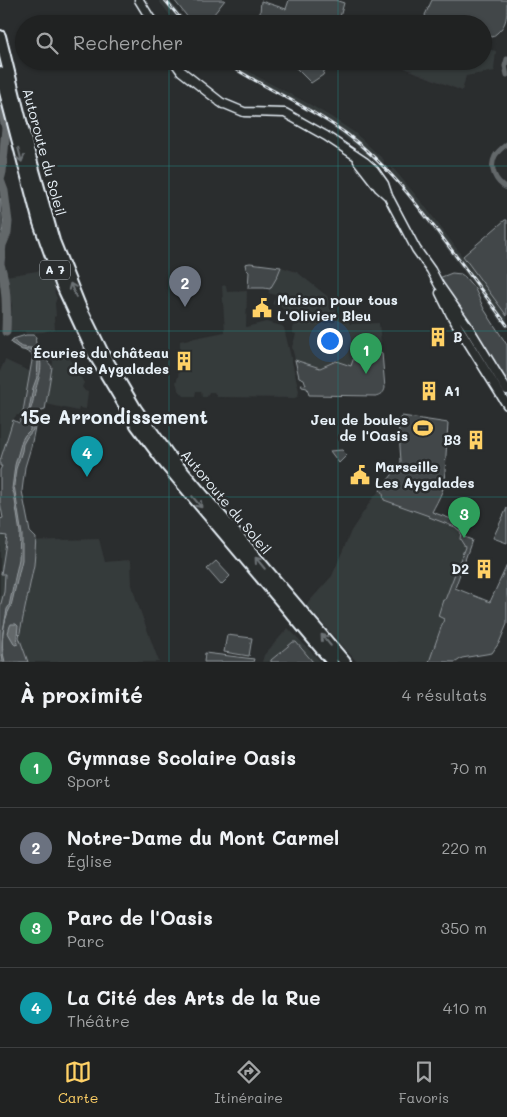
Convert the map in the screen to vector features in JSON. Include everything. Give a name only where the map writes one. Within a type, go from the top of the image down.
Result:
[{"type":"highway","name":"Autoroute du Soleil","points":[[0,36],[54,241],[86,320],[103,353],[156,444],[166,465],[305,622],[345,662]]},
{"type":"highway","name":"Autoroute du Soleil","points":[[0,73],[39,223],[61,284],[93,354],[122,403],[156,444],[168,454],[288,603]]},
{"type":"highway","name":"Autoroute du Soleil","points":[[305,622],[332,662]]},
{"type":"main road","points":[[139,0],[148,15]]},
{"type":"main road","points":[[144,0],[152,15]]},
{"type":"main road","points":[[182,70],[235,114],[254,117],[286,117],[300,121]]},
{"type":"main road","points":[[220,102],[244,112],[285,113],[326,136],[374,170],[382,180],[388,196],[416,249],[467,325],[507,390]]},
{"type":"main road","points":[[353,155],[379,188],[388,196]]},
{"type":"main road","points":[[431,270],[451,315],[507,405]]},
{"type":"shaded area","points":[[158,0],[169,0],[182,15],[170,15]]},
{"type":"shaded area","points":[[174,0],[225,0],[213,15],[186,15]]},
{"type":"shaded area","points":[[289,0],[335,0],[344,3],[341,15],[260,15],[261,1],[286,9]]},
{"type":"shaded area","points":[[432,0],[507,0],[505,22],[501,29],[492,37],[492,15],[425,15]]},
{"type":"shaded area","points":[[492,50],[496,51],[495,71],[466,76],[462,91],[410,70],[492,70]]},
{"type":"shaded area","points":[[234,70],[247,70],[331,117],[355,133],[384,160],[383,169],[332,127],[310,112]]},
{"type":"shaded area","points":[[298,70],[324,70],[323,75],[311,83]]},
{"type":"shaded area","points":[[392,167],[424,205],[507,316],[507,330],[392,176]]},
{"type":"shaded area","points":[[0,198],[3,215],[2,232],[5,234],[0,241]]},
{"type":"shaded area","points":[[507,220],[507,316],[463,256]]},
{"type":"shaded area","points":[[245,264],[281,267],[270,289],[248,288],[249,272]]},
{"type":"shaded area","points":[[281,267],[297,272],[327,296],[339,315],[339,320],[349,321],[350,324],[379,323],[382,353],[354,357],[351,366],[336,361],[320,368],[295,360],[292,347],[296,334],[293,333],[295,324],[281,307],[272,304],[276,295],[268,293]]},
{"type":"shaded area","points":[[49,269],[54,281],[57,298],[55,303],[56,316],[54,317],[55,329],[26,333],[24,331],[15,332],[9,329],[12,305],[6,276]]},
{"type":"shaded area","points":[[452,273],[461,274],[475,289],[484,309],[507,345],[507,385],[439,278]]},
{"type":"shaded area","points":[[226,285],[227,292],[247,291],[246,327],[266,322],[284,328],[299,391],[298,396],[295,398],[217,397],[214,392],[209,392],[207,397],[202,397],[201,391],[196,391],[195,396],[184,396],[178,389],[176,382],[180,363],[180,341],[225,332],[222,286]]},
{"type":"shaded area","points":[[26,335],[36,337],[38,348],[52,367],[45,410],[38,412],[25,467],[22,491],[30,532],[36,538],[34,565],[19,637],[28,662],[0,662],[0,607],[4,592],[5,574],[1,574],[7,536],[0,535],[0,519],[3,518],[0,502],[0,470],[2,466],[0,466],[0,461],[13,420],[19,423],[22,417],[33,355],[11,343],[13,339]]},
{"type":"shaded area","points":[[13,339],[20,346],[35,349],[40,359],[41,368],[30,411],[33,418],[33,430],[23,444],[16,469],[14,485],[22,535],[22,560],[5,624],[19,559],[20,533],[12,489],[15,465],[22,440],[30,430],[28,419],[30,417],[28,415],[37,377],[38,361],[32,350],[22,350],[11,343]]},
{"type":"shaded area","points":[[65,350],[84,383],[82,387],[88,392],[86,409],[79,408],[78,411],[46,404],[53,362],[51,355],[52,353]]},
{"type":"shaded area","points":[[382,353],[385,388],[382,394],[376,396],[309,395],[307,388],[302,387],[301,384],[306,385],[304,379],[299,377],[295,360],[320,368],[336,361],[351,366],[354,357]]},
{"type":"shaded area","points":[[5,360],[31,372],[22,415],[17,415],[14,418],[0,461],[0,371]]},
{"type":"shaded area","points":[[402,416],[448,423],[446,476],[442,492],[432,512],[457,521],[466,529],[464,537],[472,540],[455,588],[490,602],[507,565],[507,624],[499,643],[492,653],[462,658],[456,662],[429,662],[444,619],[438,616],[443,600],[445,600],[465,547],[460,539],[461,532],[455,527],[384,500],[380,490],[400,465],[401,461],[398,420]]},
{"type":"shaded area","points":[[342,450],[347,455],[339,463],[330,451]]},
{"type":"shaded area","points":[[380,490],[384,500],[429,516],[461,531],[460,540],[465,547],[445,601],[443,600],[438,616],[444,619],[429,662],[357,662],[306,605],[332,576],[351,531]]},
{"type":"shaded area","points":[[507,508],[507,543],[493,538]]},
{"type":"shaded area","points":[[0,535],[20,541],[99,539],[105,562],[131,561],[132,585],[159,662],[0,662]]},
{"type":"shaded area","points":[[216,561],[230,576],[221,585],[207,569]]},
{"type":"shaded area","points":[[11,624],[18,626],[18,644],[15,645],[8,633]]},
{"type":"shaded area","points":[[288,628],[321,662],[262,662],[264,655]]},
{"type":"shaded area","points":[[227,635],[252,638],[249,656],[224,652]]},
{"type":"shaded area","points":[[2,639],[5,662],[3,662],[2,655]]},
{"type":"shaded area","points":[[293,642],[296,642],[313,662],[271,662],[271,660]]},
{"type":"shaded area","points":[[205,653],[254,659],[253,662],[204,662]]},
{"type":"waterway","points":[[507,59],[505,66],[507,75]]},
{"type":"waterway","points":[[0,104],[6,128],[0,180],[4,191],[8,222],[0,263]]},
{"type":"waterway","points":[[507,144],[496,154],[493,161],[493,170],[496,178],[507,188]]},
{"type":"waterway","points":[[0,264],[6,298],[6,332]]},
{"type":"railway","points":[[165,0],[178,15]]},
{"type":"railway","points":[[238,70],[333,125],[374,157],[420,209],[507,325]]},
{"type":"place","name":"Notre-Dame du Mont Carmel","points":[[185,307]]},
{"type":"place","name":"Maison pour tous L'Olivier Bleu","points":[[262,308]]},
{"type":"place","name":"B","points":[[438,337]]},
{"type":"place","name":"Écuries du château des Aygalades","points":[[184,361]]},
{"type":"place","name":"Gymnase Scolaire Oasis","points":[[366,374]]},
{"type":"place","name":"A1","points":[[429,391]]},
{"type":"place","name":"Jeu de boules de l'Oasis","points":[[423,428]]},
{"type":"place","name":"B3","points":[[476,440]]},
{"type":"place","name":"Marseille Les Aygalades","points":[[360,475]]},
{"type":"place","name":"La Cité des Arts de la Rue","points":[[87,477]]},
{"type":"place","name":"Parc de l'Oasis","points":[[464,538]]},
{"type":"place","name":"D2","points":[[484,569]]},
{"type":"district","name":"15e Arrondissement","points":[[114,417]]}]
